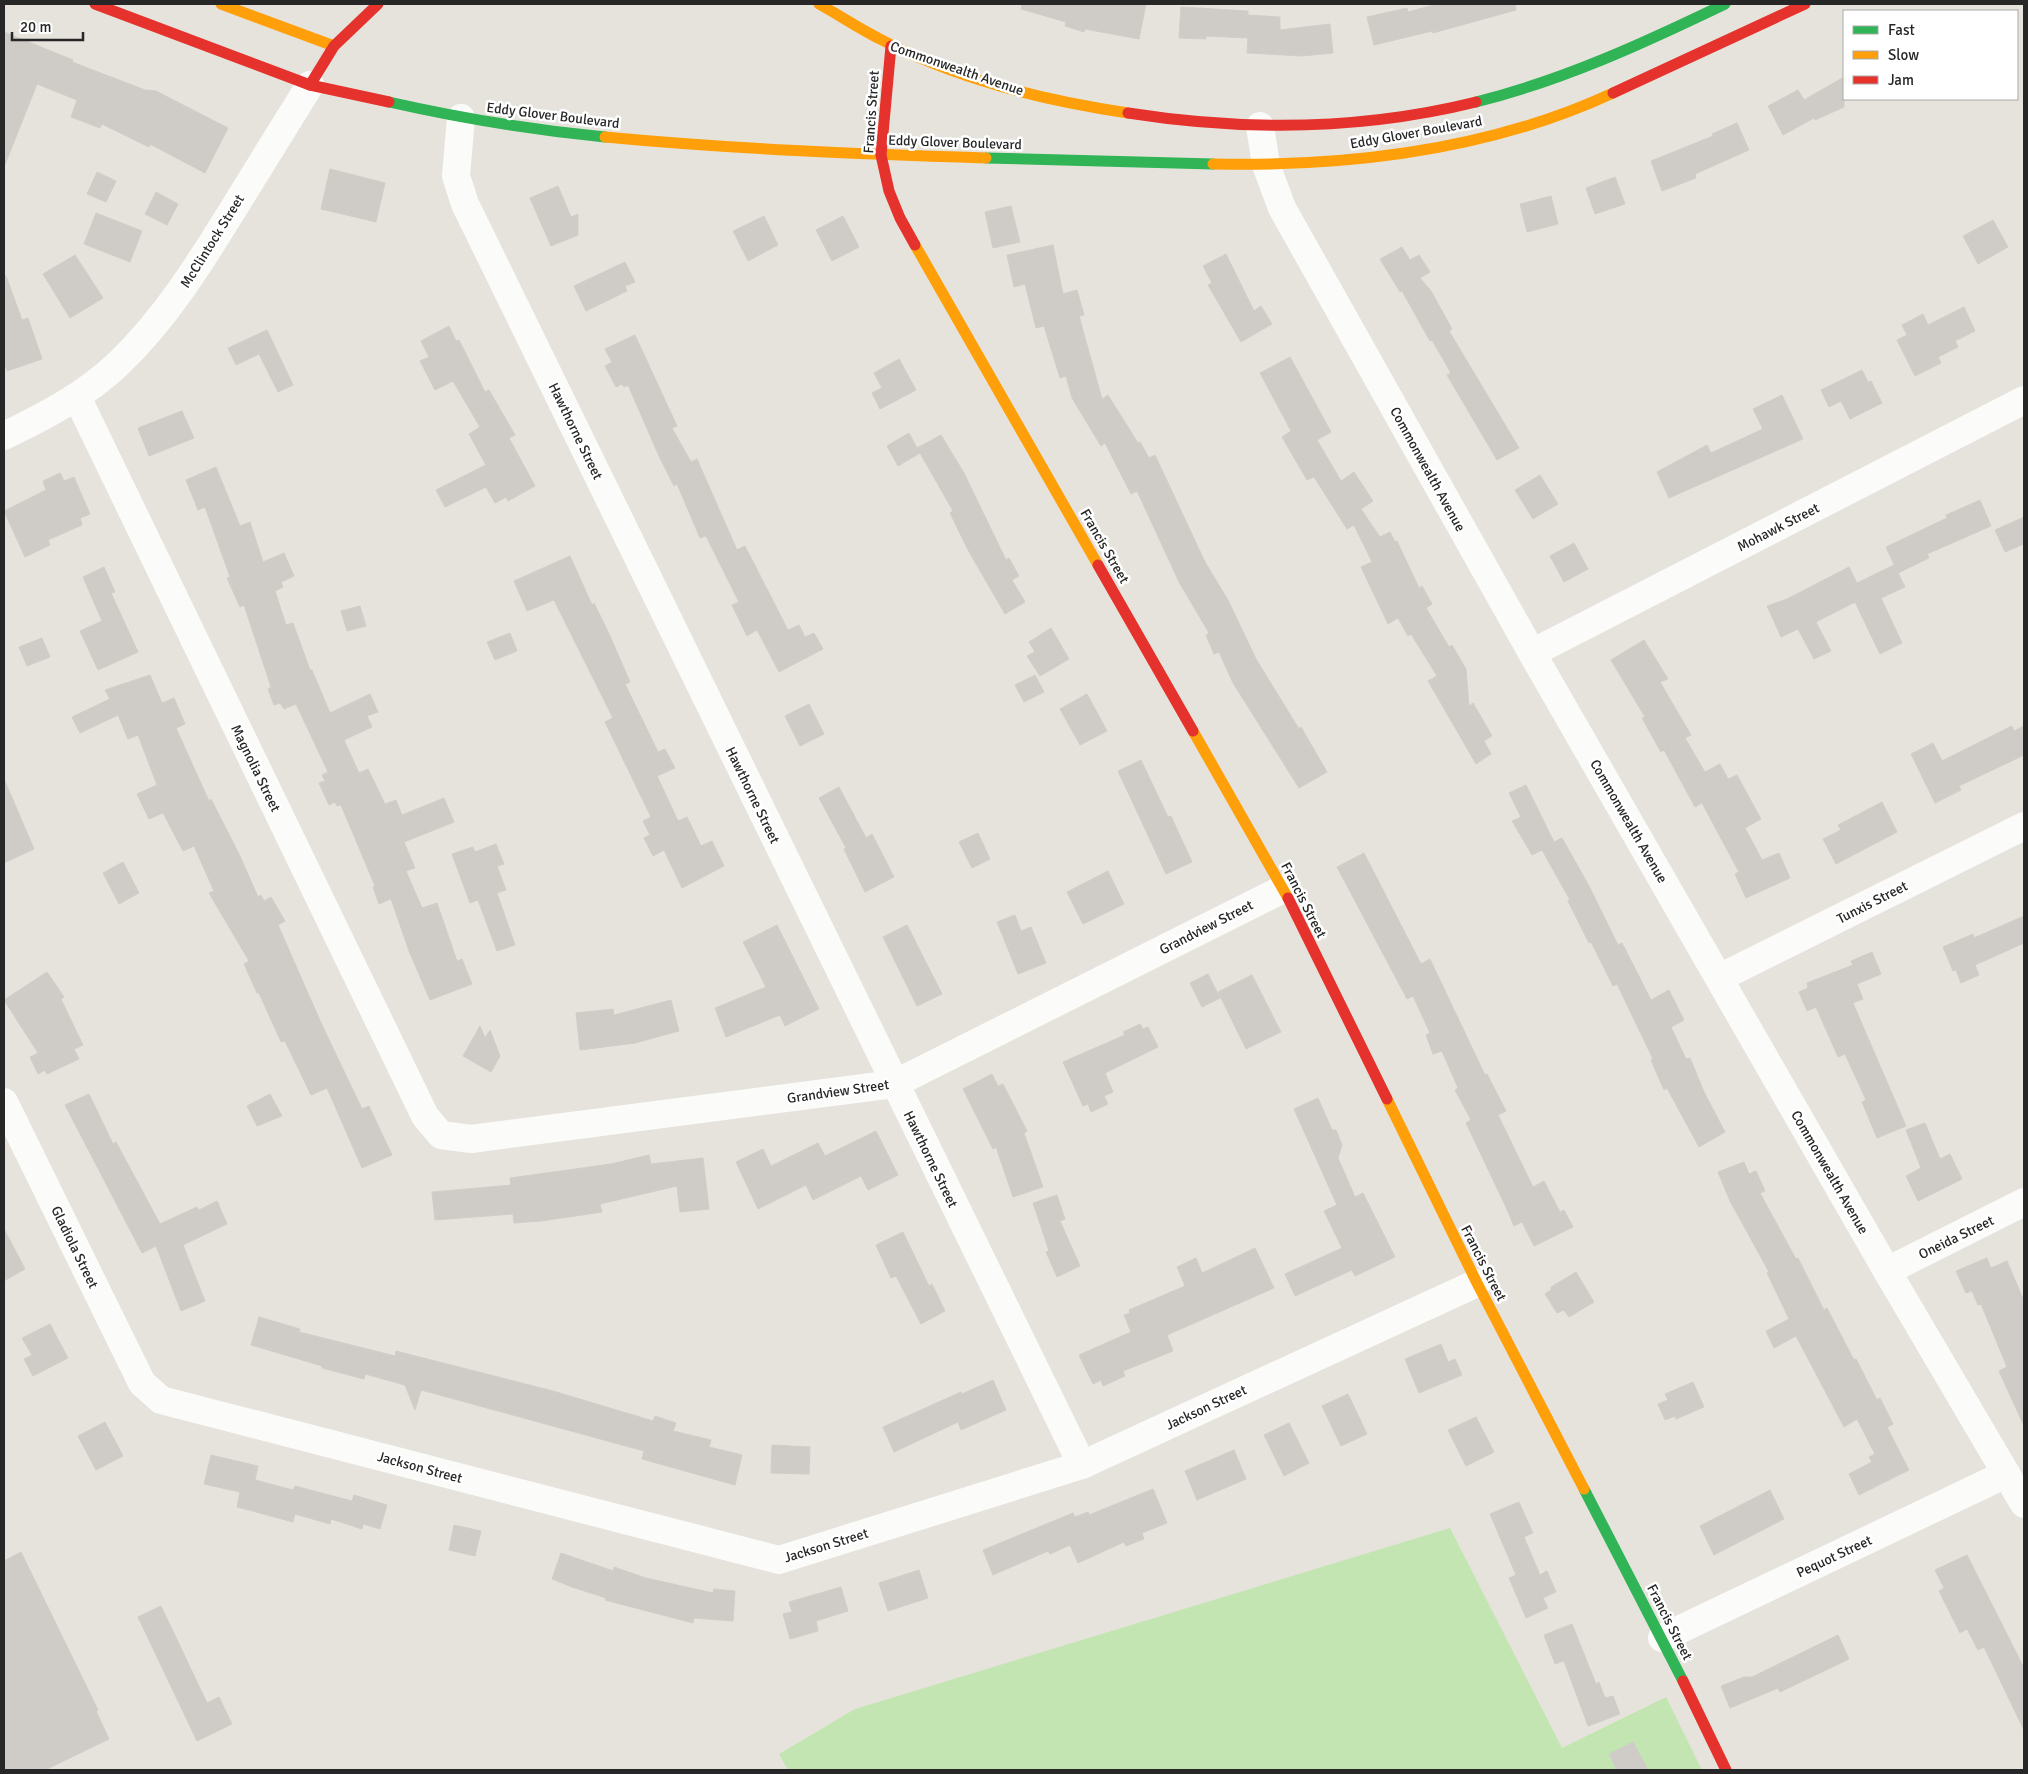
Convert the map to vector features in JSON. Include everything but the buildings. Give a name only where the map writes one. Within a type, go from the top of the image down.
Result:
[{"type":"street","name":"Eddy Glover Boulevard","points":[[95,4],[310,85],[461,118],[549,132],[692,145],[881,155],[1266,165],[1374,157],[1459,143],[1574,110],[1652,71],[1805,4]]},
{"type":"street","points":[[221,4],[334,46]]},
{"type":"street","name":"McClintock Street","points":[[4,436],[42,418],[77,397],[118,365],[150,331],[175,300],[334,46],[378,4]]},
{"type":"street","name":"Commonwealth Avenue","points":[[819,4],[891,46],[1002,86],[1045,97]]},
{"type":"street","name":"Eddy Glover Boulevard","points":[[1045,97],[1074,104],[1166,118],[1260,126],[1371,121],[1426,112],[1501,95],[1537,84],[1642,47],[1724,4]]},
{"type":"street","name":"Francis Street","points":[[891,46],[881,155],[889,191],[900,218],[1283,889],[1477,1283],[1662,1638],[1726,1770]]},
{"type":"street","name":"Hawthorne Street","points":[[461,118],[456,176],[465,204],[894,1084],[1082,1464]]},
{"type":"street","name":"Commonwealth Avenue","points":[[1260,126],[1266,165],[1282,208],[1532,654],[1887,1271],[2024,1504]]},
{"type":"street","name":"Magnolia Street","points":[[77,397],[424,1116],[441,1134]]},
{"type":"street","name":"Mohawk Street","points":[[1532,654],[2024,400]]},
{"type":"street","name":"Tunxis Street","points":[[1719,978],[2024,826]]},
{"type":"street","name":"Grandview Street","points":[[441,1134],[472,1139],[894,1084],[1283,889]]},
{"type":"street","name":"Gladiola Street","points":[[4,1102],[142,1383],[149,1390]]},
{"type":"street","name":"Oneida Street","points":[[1887,1271],[2024,1202]]},
{"type":"street","name":"Jackson Street","points":[[149,1390],[161,1400],[779,1560],[1082,1464],[1477,1283]]},
{"type":"street","name":"Pequot Street","points":[[1662,1638],[2006,1474]]},
{"type":"green space","points":[[1450,1528],[1562,1748],[1666,1697],[1702,1770],[788,1770],[779,1754],[855,1709]]},
{"type":"traffic: fast","points":[[1476,102],[1572,72],[1664,33],[1725,4]]},
{"type":"traffic: fast","points":[[389,102],[496,123],[605,137]]},
{"type":"traffic: fast","points":[[986,158],[1213,164]]},
{"type":"traffic: fast","points":[[1584,1489],[1683,1681]]},
{"type":"traffic: slow","points":[[221,4],[334,46]]},
{"type":"traffic: slow","points":[[819,4],[907,52],[968,76],[1063,102],[1128,113]]},
{"type":"traffic: slow","points":[[1213,164],[1315,162],[1418,151],[1518,129],[1566,113],[1613,93]]},
{"type":"traffic: slow","points":[[605,137],[700,145],[986,158]]},
{"type":"traffic: slow","points":[[915,245],[1098,565]]},
{"type":"traffic: slow","points":[[1193,731],[1288,898]]},
{"type":"traffic: slow","points":[[1387,1099],[1477,1283],[1584,1489]]},
{"type":"traffic: jam","points":[[95,4],[310,85],[389,102]]},
{"type":"traffic: jam","points":[[310,85],[334,46],[378,4]]},
{"type":"traffic: jam","points":[[1613,93],[1805,4]]},
{"type":"traffic: jam","points":[[891,46],[881,155],[889,191],[900,218],[915,245]]},
{"type":"traffic: jam","points":[[1128,113],[1215,123],[1303,125],[1347,123],[1390,118],[1476,102]]},
{"type":"traffic: jam","points":[[1098,565],[1193,731]]},
{"type":"traffic: jam","points":[[1288,898],[1387,1099]]},
{"type":"traffic: jam","points":[[1683,1681],[1726,1770]]}]
